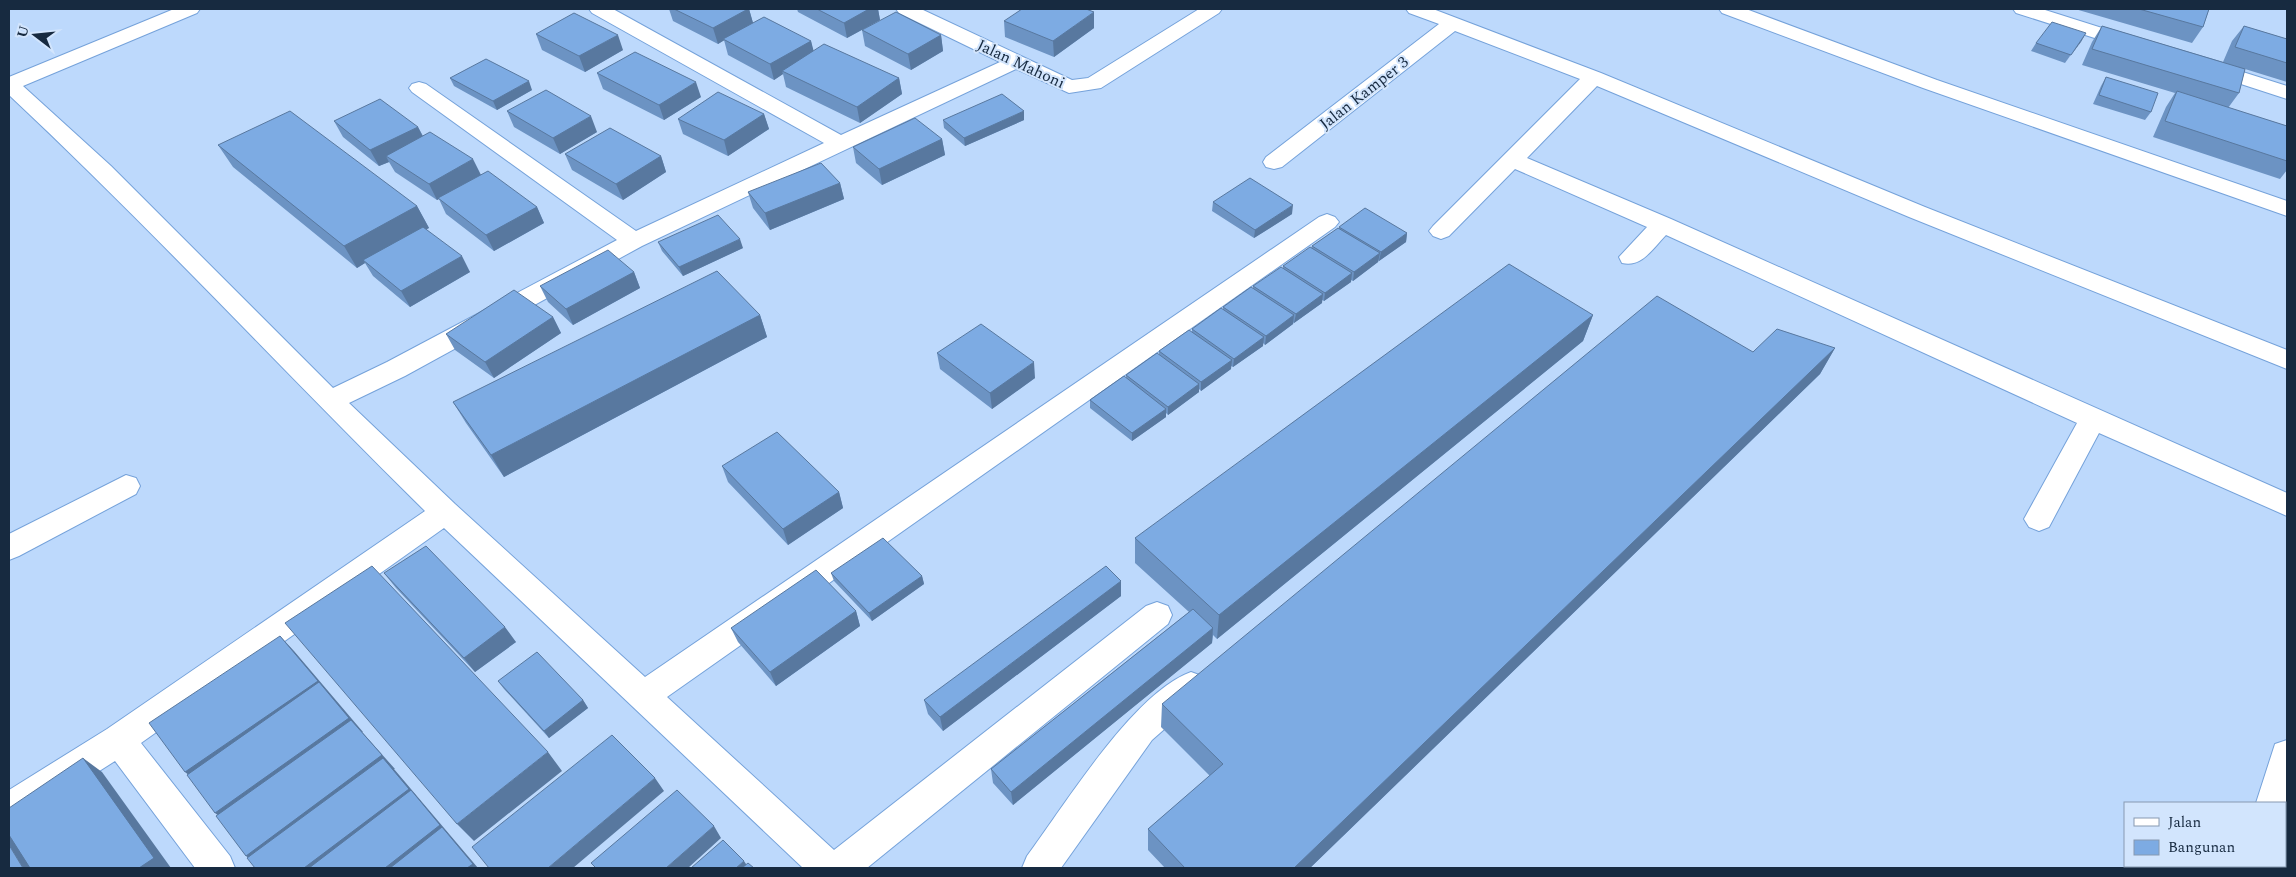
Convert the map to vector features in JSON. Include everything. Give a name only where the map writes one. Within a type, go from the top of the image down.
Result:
[{"type":"street","points":[[190,9],[9,84],[104,171],[330,401],[445,512],[828,868]]},
{"type":"street","points":[[599,9],[838,143]]},
{"type":"street","name":"Jalan Mahoni","points":[[906,9],[1069,87],[1094,84],[1204,10]]},
{"type":"street","points":[[1416,9],[1594,77],[1917,212],[2287,360]]},
{"type":"street","points":[[1729,9],[1930,84],[2287,209]]},
{"type":"street","points":[[2023,9],[2155,51]]},
{"type":"street","name":"Jalan Kamper 3","points":[[1274,162],[1453,24]]},
{"type":"street","points":[[330,401],[396,369],[634,241],[838,143],[1015,62]]},
{"type":"street","points":[[2193,63],[2287,93]]},
{"type":"street","points":[[1441,231],[1594,77]]},
{"type":"street","points":[[419,88],[634,241]]},
{"type":"street","points":[[1513,160],[1663,224],[2092,420],[2287,505]]},
{"type":"street","points":[[643,696],[1327,222]]},
{"type":"street","points":[[1631,257],[1663,224]]},
{"type":"street","points":[[2039,519],[2092,420]]},
{"type":"street","points":[[9,548],[126,486]]},
{"type":"street","points":[[9,809],[119,740],[445,512]]},
{"type":"street","points":[[840,868],[1157,615]]},
{"type":"street","points":[[1040,868],[1140,729],[1208,672]]},
{"type":"street","points":[[119,740],[218,868]]},
{"type":"street","points":[[2273,802],[2287,755]]},
{"type":"building","points":[[674,9],[748,9],[713,28]]},
{"type":"building","points":[[817,9],[869,9],[844,23]]},
{"type":"building","points":[[1022,9],[1086,9],[1094,12],[1053,41],[1004,21]]},
{"type":"building","points":[[2139,9],[2209,9],[2203,27]]},
{"type":"building","points":[[896,12],[941,35],[908,54],[862,30]]},
{"type":"building","points":[[574,13],[618,35],[579,56],[536,34]]},
{"type":"building","points":[[764,17],[811,41],[770,64],[723,39]]},
{"type":"building","points":[[2052,22],[2086,33],[2071,55],[2036,43]]},
{"type":"building","points":[[2102,26],[2245,69],[2239,93],[2092,49]]},
{"type":"building","points":[[2244,26],[2287,39],[2287,63],[2235,47]]},
{"type":"building","points":[[824,44],[899,78],[857,107],[782,71]]},
{"type":"building","points":[[635,52],[696,82],[659,105],[597,73]]},
{"type":"building","points":[[486,59],[529,81],[493,101],[450,78]]},
{"type":"building","points":[[2106,77],[2158,93],[2151,112],[2099,95]]},
{"type":"building","points":[[546,90],[591,116],[553,138],[507,111]]},
{"type":"building","points":[[2177,91],[2287,126],[2287,161],[2165,121]]},
{"type":"building","points":[[718,92],[764,114],[724,140],[678,119]]},
{"type":"building","points":[[1002,94],[1024,111],[964,138],[943,120]]},
{"type":"building","points":[[380,99],[418,127],[370,150],[334,121]]},
{"type":"building","points":[[290,111],[417,206],[344,246],[218,145]]},
{"type":"building","points":[[915,118],[942,139],[879,169],[853,147]]},
{"type":"building","points":[[610,128],[661,156],[616,184],[565,154]]},
{"type":"building","points":[[430,132],[473,159],[429,184],[386,156]]},
{"type":"building","points":[[821,163],[840,183],[765,213],[748,192]]},
{"type":"building","points":[[488,171],[537,207],[486,235],[438,198]]},
{"type":"building","points":[[1250,178],[1293,205],[1255,230],[1213,202]]},
{"type":"building","points":[[1365,208],[1407,233],[1381,252],[1339,227]]},
{"type":"building","points":[[718,215],[740,239],[679,267],[658,242]]},
{"type":"building","points":[[423,227],[462,256],[401,291],[363,260]]},
{"type":"building","points":[[1338,228],[1380,253],[1354,272],[1312,246]]},
{"type":"building","points":[[1310,247],[1352,273],[1325,293],[1283,266]]},
{"type":"building","points":[[608,250],[634,272],[566,309],[540,286]]},
{"type":"building","points":[[1509,264],[1593,315],[1219,615],[1135,538]]},
{"type":"building","points":[[1281,267],[1323,294],[1296,314],[1253,286]]},
{"type":"building","points":[[717,271],[760,315],[491,455],[453,402]]},
{"type":"building","points":[[1251,287],[1294,315],[1266,336],[1223,307]]},
{"type":"building","points":[[514,290],[553,317],[485,362],[446,334]]},
{"type":"building","points":[[1657,296],[1753,352],[1777,329],[1835,348],[1294,868],[1185,868],[1148,829],[1223,764],[1162,704]]},
{"type":"building","points":[[1221,308],[1264,337],[1234,359],[1192,329]]},
{"type":"building","points":[[981,324],[1034,362],[990,393],[937,353]]},
{"type":"building","points":[[1189,330],[1232,360],[1201,382],[1159,351]]},
{"type":"building","points":[[1157,353],[1199,384],[1168,407],[1126,375]]},
{"type":"building","points":[[1124,376],[1166,409],[1132,433],[1090,400]]},
{"type":"building","points":[[777,432],[839,492],[783,529],[722,466]]},
{"type":"building","points":[[883,538],[922,576],[869,613],[831,573]]},
{"type":"building","points":[[426,546],[505,627],[464,658],[384,573]]},
{"type":"building","points":[[372,566],[548,752],[457,824],[285,623]]},
{"type":"building","points":[[1106,566],[1121,581],[940,717],[924,700]]},
{"type":"building","points":[[816,570],[856,611],[770,672],[731,628]]},
{"type":"building","points":[[1193,609],[1213,628],[1011,792],[991,769]]},
{"type":"building","points":[[280,636],[318,681],[185,772],[149,723]]},
{"type":"building","points":[[537,652],[583,700],[544,731],[498,681]]},
{"type":"building","points":[[319,682],[349,718],[215,813],[187,775]]},
{"type":"building","points":[[351,720],[382,755],[246,856],[216,816]]},
{"type":"building","points":[[612,735],[655,778],[548,868],[489,868],[472,847]]},
{"type":"building","points":[[83,758],[154,858],[139,868],[30,868],[9,835],[9,808]]},
{"type":"building","points":[[383,758],[409,789],[304,868],[255,868],[247,858]]},
{"type":"building","points":[[411,790],[440,825],[385,868],[309,868]]},
{"type":"building","points":[[677,790],[714,826],[666,868],[596,868],[591,863]]},
{"type":"building","points":[[442,827],[473,864],[467,868],[390,868]]},
{"type":"building","points":[[723,840],[744,861],[736,868],[691,868]]},
{"type":"building","points":[[9,845],[23,868],[9,868]]},
{"type":"building","points":[[748,863],[754,868],[742,868]]}]
